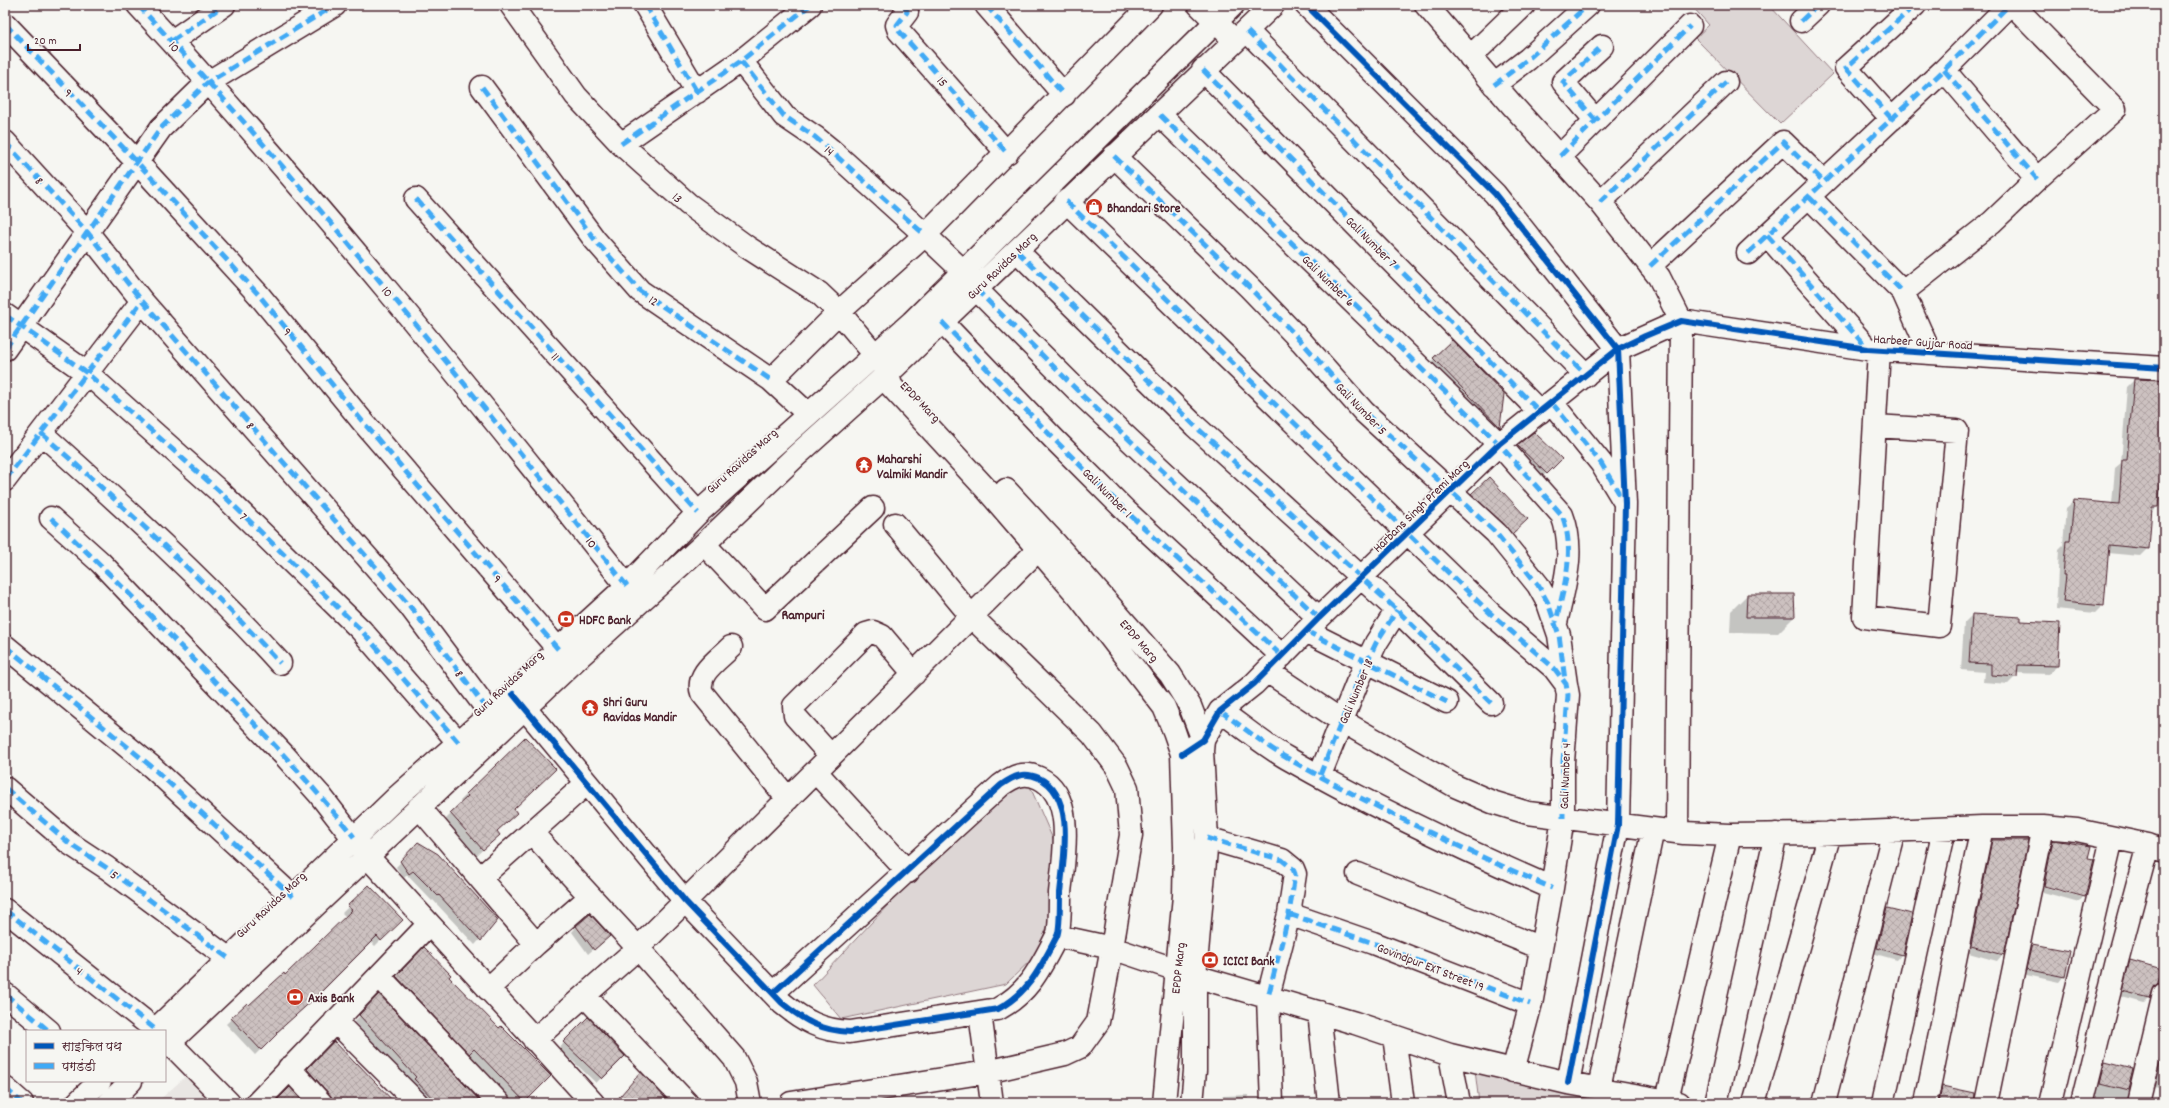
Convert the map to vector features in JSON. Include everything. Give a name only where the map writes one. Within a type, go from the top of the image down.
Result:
[{"type":"street","name":"10","points":[[138,5],[334,227],[461,378],[627,586]]},
{"type":"street","points":[[172,42],[224,5]]},
{"type":"street","points":[[5,350],[12,321],[88,233],[136,161],[161,128],[207,83],[335,5]]},
{"type":"street","name":"13","points":[[511,5],[576,96],[621,144],[688,204],[747,247],[819,293],[839,312],[882,364]]},
{"type":"street","points":[[645,5],[698,92]]},
{"type":"street","points":[[621,144],[741,61],[810,5]]},
{"type":"street","name":"15","points":[[906,5],[907,12],[897,25],[899,30],[1007,153]]},
{"type":"street","points":[[986,5],[1064,95]]},
{"type":"street","points":[[771,380],[839,312],[925,235],[1151,5]]},
{"type":"street","points":[[1199,5],[1215,21],[1240,36],[1586,375]]},
{"type":"street","name":"Guru Ravidas Marg","points":[[166,1033],[367,856],[419,807],[519,702],[704,544],[796,456],[882,364],[963,272],[1215,21],[1233,5]]},
{"type":"street","name":"Guru Ravidas Marg","points":[[166,1031],[228,958],[354,837],[459,743],[490,713],[519,702],[558,649],[627,586],[698,513],[808,414],[942,322],[976,288],[1017,251],[1066,201],[1160,115],[1203,70],[1273,5]]},
{"type":"street","points":[[1306,5],[1495,194],[1618,349],[1625,504],[1618,825],[1568,1083]]},
{"type":"street","points":[[1470,57],[1524,5]]},
{"type":"street","points":[[1494,85],[1528,59],[1588,5]]},
{"type":"street","points":[[1801,21],[1818,5]]},
{"type":"street","points":[[1892,119],[1846,68],[1915,5]]},
{"type":"street","points":[[1748,253],[1944,70],[2009,5]]},
{"type":"street","points":[[1903,292],[1992,222],[2036,179],[2115,109],[2013,5]]},
{"type":"street","points":[[1431,7],[1494,85],[1560,156],[1600,202],[1660,277],[1681,321],[1677,832]]},
{"type":"street","name":"9","points":[[5,24],[136,161],[258,294],[363,422],[558,649]]},
{"type":"street","points":[[1560,156],[1690,26]]},
{"type":"street","points":[[1596,121],[1563,82],[1602,46]]},
{"type":"street","name":"14","points":[[741,61],[784,116],[815,137],[925,235],[963,272]]},
{"type":"street","name":"Gali Number 7","points":[[1203,70],[1601,463],[1625,504]]},
{"type":"street","points":[[1944,70],[2036,179]]},
{"type":"street","points":[[1600,202],[1726,82]]},
{"type":"street","name":"12","points":[[482,87],[595,240],[640,291],[771,380],[808,414]]},
{"type":"street","name":"Gali Number 6","points":[[1160,115],[1499,444],[1562,515],[1567,528],[1570,557],[1556,623]]},
{"type":"street","name":"8","points":[[5,142],[88,233],[142,301],[408,605],[490,713]]},
{"type":"street","points":[[1650,266],[1783,142],[1817,190],[1903,292],[1930,352]]},
{"type":"street","name":"Gali Number 5","points":[[1114,156],[1250,288],[1301,341],[1364,412],[1449,492],[1496,533],[1538,585],[1548,603],[1556,623],[1566,684]]},
{"type":"street","name":"11","points":[[416,199],[698,513]]},
{"type":"street","points":[[1066,201],[1413,536],[1490,613],[1554,668],[1566,684]]},
{"type":"street","points":[[1767,235],[1874,349],[1875,426],[1864,617],[1939,626],[1958,431],[1875,426]]},
{"type":"street","points":[[1017,251],[1195,426],[1362,577],[1491,703]]},
{"type":"street","points":[[976,288],[1312,625],[1366,663],[1447,702]]},
{"type":"street","points":[[5,480],[142,301]]},
{"type":"street","name":"7","points":[[12,321],[87,373],[219,491],[319,587],[361,630],[459,743]]},
{"type":"street","name":"Harbans Singh Premi Marg","points":[[1203,740],[1220,711],[1274,663],[1362,577],[1413,536],[1449,492],[1499,444],[1618,349],[1681,321]]},
{"type":"street","name":"Harbeer Gujjar Road","points":[[1681,321],[1874,349],[2164,368]]},
{"type":"street","name":"Gali Number 1","points":[[942,322],[1053,438],[1274,663],[1342,720],[1455,786],[1492,802],[1528,813],[1677,832],[1730,835],[1982,827],[2043,827],[2077,830],[2156,848]]},
{"type":"street","name":"EPDP Marg","points":[[882,364],[891,386],[1170,674],[1190,706],[1203,740],[1202,752],[1207,838],[1164,1103]]},
{"type":"street","points":[[41,433],[144,524],[235,613],[280,663]]},
{"type":"street","points":[[704,544],[765,609],[873,508]]},
{"type":"street","points":[[51,518],[100,562],[229,696],[320,795],[354,837],[367,856],[593,1103]]},
{"type":"street","points":[[791,1103],[988,1072],[1065,1054],[1080,1047],[1098,1022],[1112,948],[1131,835],[1127,788],[1117,768],[1092,734],[972,617],[896,524]]},
{"type":"street","points":[[534,1040],[638,948],[972,617],[1044,543]]},
{"type":"street","name":"EPDP Marg","points":[[1044,543],[1080,598],[1164,708],[1182,754],[1185,847],[1184,889],[1186,973],[1195,1071],[1192,1103]]},
{"type":"street","name":"Gali Number 18","points":[[1320,775],[1366,663],[1397,610]]},
{"type":"street","points":[[831,756],[795,716],[793,710],[794,706],[866,634],[877,633],[882,636],[914,674]]},
{"type":"street","points":[[5,646],[152,767],[293,897]]},
{"type":"street","points":[[730,647],[701,677],[699,685],[702,693],[788,799]]},
{"type":"street","name":"Gali Number 4","points":[[1513,1071],[1530,1004],[1552,888],[1563,818],[1563,776],[1568,695],[1566,684]]},
{"type":"street","points":[[519,702],[685,901],[773,993],[797,1015],[828,1030],[838,1032],[850,1032],[998,1009],[1010,1003],[1022,991],[1036,976],[1057,936],[1065,832],[1063,812],[1058,797],[1046,781],[1030,774],[1013,776],[1001,785],[908,872],[773,993]]},
{"type":"street","points":[[1220,711],[1286,757],[1415,826],[1552,888]]},
{"type":"street","points":[[1182,754],[1203,740]]},
{"type":"street","points":[[816,772],[908,872]]},
{"type":"street","points":[[480,878],[586,784]]},
{"type":"street","name":"5","points":[[5,788],[69,842],[228,958]]},
{"type":"street","points":[[419,807],[536,944]]},
{"type":"street","points":[[1926,1103],[1982,827]]},
{"type":"street","points":[[1986,1103],[2043,827]]},
{"type":"street","points":[[1599,1088],[1653,829]]},
{"type":"street","points":[[1883,1103],[1944,829]]},
{"type":"street","points":[[1824,1103],[1894,830]]},
{"type":"street","points":[[532,833],[638,948],[734,1058],[746,1082],[750,1103]]},
{"type":"street","points":[[1754,1103],[1830,833]]},
{"type":"street","points":[[1716,1103],[1776,834]]},
{"type":"street","points":[[1057,936],[1112,948],[1186,973],[1319,1012],[1450,1054],[1513,1071],[1568,1083],[1673,1102],[1730,835]]},
{"type":"street","points":[[1207,838],[1282,860],[1288,864],[1295,874],[1289,914],[1268,997],[1272,1103]]},
{"type":"street","points":[[2050,1103],[2112,838]]},
{"type":"street","points":[[2082,1103],[2118,956],[2156,848]]},
{"type":"street","points":[[1358,874],[1541,948]]},
{"type":"street","points":[[488,990],[536,944],[590,897]]},
{"type":"street","name":"4","points":[[5,910],[152,1030]]},
{"type":"street","name":"Govindpur EXT Street 19","points":[[1289,914],[1373,943],[1530,1004]]},
{"type":"street","points":[[257,1103],[429,924]]},
{"type":"street","points":[[379,976],[499,1103]]},
{"type":"street","points":[[5,994],[48,1030]]},
{"type":"street","points":[[2138,1103],[2164,994]]},
{"type":"street","points":[[585,996],[687,1103]]},
{"type":"street","points":[[980,1012],[992,1103]]},
{"type":"street","points":[[1319,1012],[1329,1103]]},
{"type":"street","points":[[335,1021],[416,1103]]},
{"type":"street","points":[[1394,1036],[1403,1103]]},
{"type":"street","name":"4","points":[[166,1042],[229,1103]]},
{"type":"street","points":[[1450,1054],[1459,1103]]},
{"type":"street","points":[[289,1068],[321,1103]]},
{"type":"street","points":[[77,1103],[99,1082]]},
{"type":"street","points":[[108,1103],[130,1082]]},
{"type":"street","points":[[5,1088],[22,1103]]},
{"type":"shaded area","points":[[1691,5],[1769,5],[1833,74],[1780,124],[1695,38],[1709,25]]},
{"type":"shaded area","points":[[1025,775],[1055,844],[1058,894],[1038,953],[1006,984],[841,1019],[813,985],[931,859]]},
{"type":"shaded area","points":[[1473,1054],[1580,1094],[1613,1103],[1479,1103]]},
{"type":"shaded area","points":[[186,1076],[212,1103],[156,1103]]},
{"type":"building","points":[[1452,340],[1504,394],[1500,427],[1433,358]]},
{"type":"building","points":[[2134,379],[2164,380],[2163,461],[2158,507],[2152,507],[2149,549],[2109,545],[2104,606],[2063,602],[2066,575],[2063,575],[2066,541],[2070,541],[2074,500],[2119,504],[2122,460],[2127,460]]},
{"type":"building","points":[[1534,432],[1562,459],[1547,474],[1517,445]]},
{"type":"building","points":[[1489,477],[1528,519],[1512,534],[1471,494]]},
{"type":"building","points":[[1747,594],[1794,594],[1795,617],[1746,617]]},
{"type":"building","points":[[1972,614],[2021,617],[2021,621],[2060,623],[2058,666],[2018,665],[2017,677],[1991,675],[1991,664],[1969,663]]},
{"type":"building","points":[[525,737],[556,769],[514,809],[517,813],[497,831],[500,835],[483,850],[450,813],[468,796],[466,794]]},
{"type":"building","points":[[1992,840],[2028,840],[2004,955],[1971,946]]},
{"type":"building","points":[[2053,840],[2091,846],[2088,858],[2094,859],[2085,897],[2044,886]]},
{"type":"building","points":[[418,842],[438,854],[498,920],[481,941],[439,895],[438,896],[413,871],[409,874],[400,861]]},
{"type":"building","points":[[369,885],[403,920],[381,941],[377,936],[315,998],[276,1033],[277,1034],[261,1050],[231,1018],[247,1003],[249,1005],[284,973],[285,975],[352,910],[347,906]]},
{"type":"building","points":[[1887,908],[1912,914],[1903,955],[1877,948]]},
{"type":"building","points":[[590,914],[610,936],[594,950],[576,926]]},
{"type":"building","points":[[2032,944],[2070,951],[2065,977],[2026,969]]},
{"type":"building","points":[[424,947],[451,975],[449,977],[499,1028],[501,1026],[551,1076],[525,1102],[474,1049],[469,1054],[396,976]]},
{"type":"building","points":[[2130,960],[2162,969],[2158,983],[2155,986],[2150,998],[2122,991]]},
{"type":"building","points":[[379,994],[482,1103],[437,1103],[414,1079],[416,1077],[359,1015]]},
{"type":"building","points":[[588,1017],[625,1056],[602,1079],[563,1042]]},
{"type":"building","points":[[334,1041],[395,1103],[333,1103],[330,1095],[307,1069]]},
{"type":"building","points":[[2105,1062],[2133,1069],[2128,1090],[2100,1083]]},
{"type":"building","points":[[641,1072],[670,1103],[614,1103]]},
{"type":"building","points":[[1942,1086],[1975,1093],[1974,1103],[1939,1103]]},
{"type":"building","points":[[290,1087],[304,1103],[274,1103]]},
{"type":"marked path","points":[[138,5],[202,75],[327,218],[448,364],[627,586]]},
{"type":"marked path","points":[[172,41],[224,5]]},
{"type":"marked path","points":[[5,349],[161,128],[207,83],[335,5]]},
{"type":"marked path","points":[[645,5],[697,92]]},
{"type":"marked path","points":[[621,144],[741,61],[810,5]]},
{"type":"marked path","points":[[905,5],[907,12],[897,25],[899,31],[1007,153]]},
{"type":"marked path","points":[[986,5],[1064,95]]},
{"type":"marked path","points":[[1494,85],[1528,59],[1588,5]]},
{"type":"marked path","points":[[1801,21],[1818,5]]},
{"type":"marked path","points":[[1892,119],[1846,68],[1915,5]]},
{"type":"marked path","points":[[1748,253],[1944,70],[2009,5]]},
{"type":"marked path","points":[[5,24],[136,161],[258,294],[363,422],[558,649]]},
{"type":"marked path","points":[[1560,156],[1690,26]]},
{"type":"marked path","points":[[1247,31],[1586,375]]},
{"type":"marked path","points":[[1596,121],[1563,82],[1602,46]]},
{"type":"marked path","points":[[741,61],[784,116],[815,137],[925,235]]},
{"type":"marked path","points":[[1203,70],[1540,412]]},
{"type":"marked path","points":[[1944,70],[2037,179]]},
{"type":"marked path","points":[[1600,202],[1726,82]]},
{"type":"marked path","points":[[482,87],[595,240],[640,291],[771,380]]},
{"type":"marked path","points":[[1160,115],[1499,444],[1562,515],[1566,528],[1568,555],[1565,582],[1556,622]]},
{"type":"marked path","points":[[5,142],[88,233],[142,301],[409,605],[490,713]]},
{"type":"marked path","points":[[1650,266],[1783,142],[1824,182]]},
{"type":"marked path","points":[[1114,156],[1250,288],[1301,341],[1364,412],[1496,533],[1538,585],[1548,603],[1559,635],[1565,680]]},
{"type":"marked path","points":[[1809,197],[1903,292]]},
{"type":"marked path","points":[[416,199],[698,513]]},
{"type":"marked path","points":[[1066,201],[1490,613],[1554,668],[1566,684],[1568,695],[1563,762],[1563,818]]},
{"type":"marked path","points":[[1767,235],[1868,349]]},
{"type":"marked path","points":[[1017,251],[1195,426],[1397,610],[1491,703]]},
{"type":"marked path","points":[[976,289],[1084,397],[1319,618]]},
{"type":"marked path","points":[[5,480],[142,301]]},
{"type":"marked path","points":[[5,315],[87,373],[219,491],[361,630],[459,743]]},
{"type":"marked path","points":[[942,322],[1053,438],[1127,512],[1282,656]]},
{"type":"marked path","points":[[1552,403],[1601,463],[1623,500]]},
{"type":"marked path","points":[[41,433],[164,545],[223,603],[280,663]]},
{"type":"marked path","points":[[51,518],[108,573],[261,730],[354,837]]},
{"type":"marked path","points":[[1320,775],[1357,683],[1376,643],[1397,610]]},
{"type":"marked path","points":[[1306,631],[1447,702]]},
{"type":"marked path","points":[[5,646],[152,767],[293,897]]},
{"type":"marked path","points":[[1220,711],[1278,753],[1352,794],[1451,843],[1552,888]]},
{"type":"marked path","points":[[5,788],[69,843],[107,868],[228,958]]},
{"type":"marked path","points":[[1207,838],[1282,860],[1293,869],[1295,874],[1289,914],[1268,997]]},
{"type":"marked path","points":[[5,910],[155,1029]]},
{"type":"marked path","points":[[1289,914],[1373,943],[1530,1004]]},
{"type":"marked path","points":[[5,994],[48,1030]]},
{"type":"marked path","points":[[5,1088],[22,1103]]},
{"type":"cycle path","points":[[1306,5],[1495,194],[1618,349],[1625,504],[1618,825],[1568,1083]]},
{"type":"cycle path","points":[[1182,754],[1203,740],[1220,711],[1254,684],[1319,618],[1499,444],[1618,349],[1681,321],[1868,349],[2164,368]]},
{"type":"cycle path","points":[[513,694],[685,901],[782,1003],[806,1020],[831,1030],[850,1032],[998,1009],[1018,995],[1027,986],[1046,958],[1057,936],[1059,928],[1065,830],[1059,799],[1051,787],[1039,778],[1029,775],[1015,777],[1001,785],[773,993]]},
{"type":"place","name":"Bhandari Store","points":[[1094,207]]},
{"type":"place","name":"Maharshi Valmiki Mandir","points":[[864,465]]},
{"type":"place","name":"HDFC Bank","points":[[566,619]]},
{"type":"place","name":"Shri Guru Ravidas Mandir","points":[[590,708]]},
{"type":"place","name":"ICICI Bank","points":[[1210,960]]},
{"type":"place","name":"Axis Bank","points":[[295,997]]},
{"type":"district","name":"Rampuri","points":[[803,614]]}]
